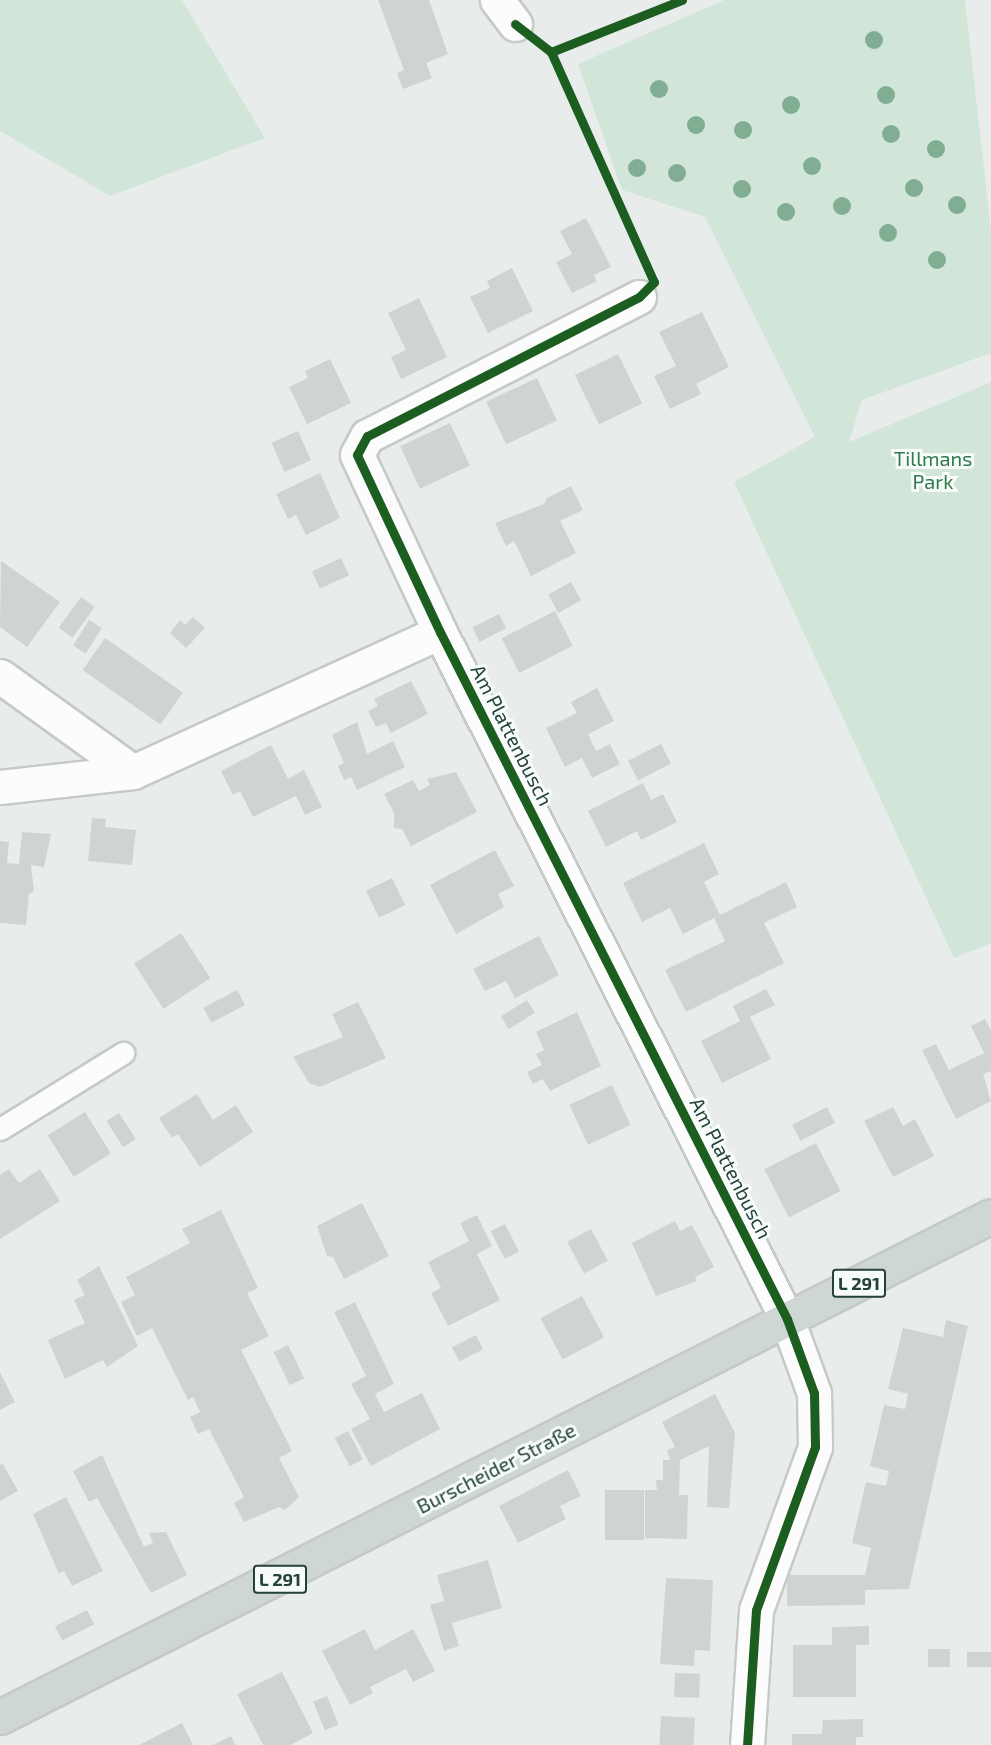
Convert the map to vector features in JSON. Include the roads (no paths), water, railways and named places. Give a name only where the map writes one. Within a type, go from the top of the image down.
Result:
[{"type":"main road","name":"Burscheider Straße","points":[[0,1717],[991,1216]]},
{"type":"street","name":"Am Plattenbusch","points":[[639,297],[367,436],[357,455],[440,632],[787,1319],[814,1392],[815,1447],[756,1610],[747,1745]]},
{"type":"street","points":[[0,787],[133,772],[440,632]]},
{"type":"street","points":[[0,676],[133,772]]},
{"type":"lane","points":[[0,1129],[123,1053]]},
{"type":"park label","name":"Tillmans Park","points":[[933,470]]}]
